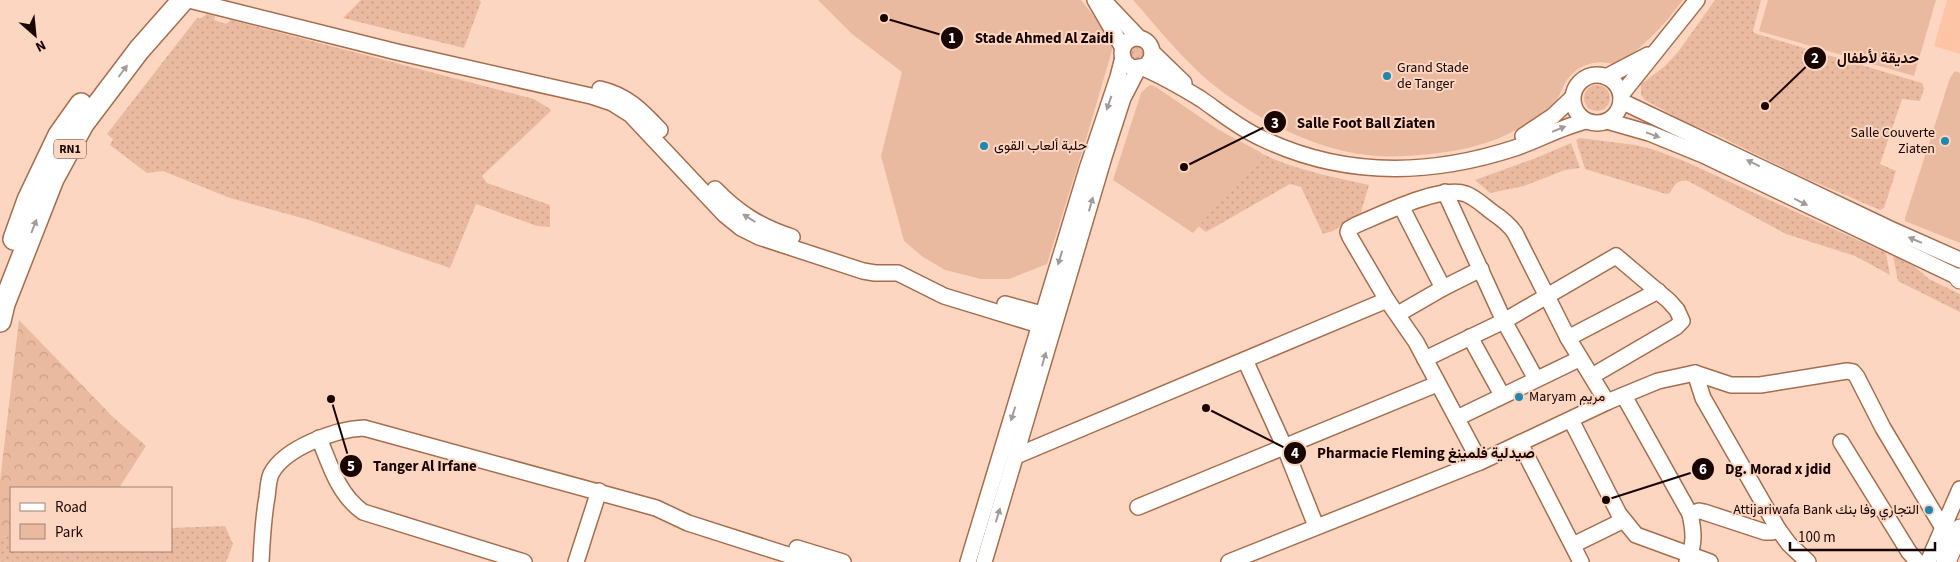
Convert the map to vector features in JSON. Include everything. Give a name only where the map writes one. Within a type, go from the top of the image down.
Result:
[{"type":"highway","name":"RN1","points":[[0,279],[28,200],[59,135],[125,43],[164,0]]},
{"type":"highway","name":"RN1","points":[[0,321],[4,304],[43,203],[83,124],[139,50],[183,0]]},
{"type":"main road","points":[[1946,562],[1952,529]]},
{"type":"street","points":[[189,0],[398,52],[591,96],[612,103],[631,115],[725,215],[750,233],[863,271],[898,273],[944,296],[1041,319]]},
{"type":"street","points":[[225,0],[615,93],[637,106],[728,203],[755,222],[774,231],[870,262],[905,265],[948,287],[1041,319]]},
{"type":"street","points":[[1095,0],[1128,64],[1140,67],[1200,99]]},
{"type":"street","points":[[1104,0],[1139,38],[1149,44],[1152,52],[1200,99],[1234,124],[1261,138],[1309,157],[1367,168],[1409,169],[1444,165],[1518,147],[1562,127],[1586,121]]},
{"type":"street","points":[[1660,47],[1634,63],[1606,76],[1591,75],[1584,78],[1574,90],[1572,98],[1575,111],[1586,121],[1596,124],[1607,121],[1617,113],[1621,98],[1698,0]]},
{"type":"street","points":[[968,562],[1123,52],[1131,39],[1139,38]]},
{"type":"street","points":[[984,562],[1123,98],[1140,67],[1150,60],[1152,52]]},
{"type":"street","points":[[1606,76],[1613,81],[1621,98],[1888,228],[1960,260]]},
{"type":"street","points":[[1501,151],[1545,122],[1572,98]]},
{"type":"street","points":[[1607,121],[1650,133],[1712,159],[1960,278]]},
{"type":"street","points":[[1445,192],[1504,320],[1536,379]]},
{"type":"street","points":[[1480,462],[1416,342],[1387,300],[1348,232],[1349,229],[1356,225],[1401,206],[1445,192],[1468,195],[1510,226],[1579,359],[1592,376],[1607,402]]},
{"type":"street","points":[[1401,206],[1443,288]]},
{"type":"street","points":[[1424,359],[1547,297],[1616,256],[1658,291],[1677,310],[1682,321],[1676,327],[1592,376]]},
{"type":"street","points":[[1398,314],[1481,269]]},
{"type":"street","points":[[1568,338],[1658,291]]},
{"type":"street","points":[[1016,456],[1387,300]]},
{"type":"street","points":[[1470,337],[1502,395]]},
{"type":"street","points":[[1457,418],[1579,359]]},
{"type":"street","points":[[1245,360],[1285,448],[1316,526]]},
{"type":"street","points":[[1230,562],[1480,462],[1607,402],[1658,382],[1695,373],[1730,385],[1760,385],[1847,371],[1853,372],[1883,428],[1952,529]]},
{"type":"street","points":[[1695,373],[1704,398],[1778,529],[1789,544],[1808,562]]},
{"type":"street","points":[[1138,507],[1437,384]]},
{"type":"street","points":[[1624,396],[1690,514],[1694,534],[1689,558]]},
{"type":"street","points":[[1571,420],[1622,521],[1636,535],[1689,558],[1710,562]]},
{"type":"street","points":[[261,562],[262,529],[270,476],[276,467],[291,454],[319,438],[352,428],[364,428],[599,491],[656,508],[688,523],[810,562]]},
{"type":"street","points":[[319,438],[340,487],[353,505],[363,512],[524,562]]},
{"type":"street","points":[[1841,442],[1909,552],[1918,562]]},
{"type":"street","points":[[1520,443],[1581,562]]},
{"type":"street","points":[[1928,562],[1952,529],[1960,489]]},
{"type":"street","points":[[576,562],[599,491]]},
{"type":"street","points":[[656,508],[674,510],[843,562]]},
{"type":"street","points":[[1690,514],[1699,511],[1704,512],[1765,532],[1772,532],[1778,529]]},
{"type":"street","points":[[1573,546],[1622,521]]},
{"type":"shaded area","points":[[1947,0],[1960,0],[1960,54],[1934,46]]},
{"type":"green space","points":[[361,0],[479,0],[481,2],[464,48],[343,18]]},
{"type":"green space","name":"حلبة ألعاب القوى","points":[[818,0],[1081,0],[1111,38],[1113,47],[1047,264],[1009,279],[981,279],[945,270],[923,257],[904,241],[881,156],[902,72],[852,34]]},
{"type":"green space","name":"Grand Stade de Tanger","points":[[1133,0],[1683,0],[1660,28],[1635,52],[1615,65],[1602,62],[1588,64],[1576,70],[1567,80],[1557,100],[1518,129],[1497,139],[1468,148],[1439,153],[1391,157],[1347,152],[1306,139],[1285,130],[1246,108],[1200,74]]},
{"type":"green space","points":[[1715,0],[1761,0],[1754,33],[1922,83],[1924,88],[1920,101],[1902,99],[1880,164],[1896,171],[1884,208],[1880,210],[1796,174],[1715,134],[1687,123],[1645,100],[1641,95],[1641,84],[1664,67],[1678,52]]},
{"type":"green space","points":[[1768,0],[1936,0],[1914,76],[1759,31]]},
{"type":"green space","points":[[207,14],[215,16],[214,20],[226,24],[231,20],[534,99],[551,111],[482,176],[487,183],[550,205],[550,227],[537,226],[476,204],[450,268],[309,220],[230,198],[163,171],[147,173],[110,145],[113,139],[107,134],[197,18]]},
{"type":"green space","points":[[1138,42],[1148,49],[1149,53],[1142,63],[1138,64],[1128,57],[1127,53],[1134,43]]},
{"type":"green space","name":"Salle Couverte Ziaten","points":[[1955,71],[1960,73],[1960,243],[1905,221],[1950,78]]},
{"type":"green space","points":[[1151,85],[1219,130],[1262,153],[1193,233],[1113,180],[1141,93]]},
{"type":"green space","points":[[1597,85],[1606,89],[1610,98],[1606,107],[1597,111],[1588,107],[1584,98],[1588,89]]},
{"type":"green space","points":[[1219,130],[1254,150],[1287,164],[1369,185],[1361,212],[1333,231],[1323,234],[1301,187],[1290,184],[1206,232],[1188,219]]},
{"type":"green space","points":[[1580,138],[1635,145],[1684,161],[1886,253],[1890,275],[1855,256],[1786,234],[1688,181],[1679,182],[1670,193],[1666,194],[1585,169],[1576,140]]},
{"type":"green space","points":[[1571,143],[1580,168],[1565,170],[1524,186],[1490,193],[1475,180],[1536,158]]},
{"type":"green space","points":[[1893,256],[1914,266],[1929,279],[1960,294],[1960,312],[1898,281]]},
{"type":"green space","points":[[19,320],[113,417],[146,446],[120,487],[10,487],[10,536],[0,537],[0,481]]},
{"type":"green space","points":[[225,526],[233,544],[226,562],[0,562],[0,537],[10,536],[10,552],[172,552],[172,528]]},
{"type":"place","name":"Stade Ahmed Al Zaidi","points":[[884,18]]},
{"type":"place","name":"Grand Stade de Tanger","points":[[1387,76]]},
{"type":"place","name":"حديقة لأطفال","points":[[1765,106]]},
{"type":"place","name":"Salle Couverte Ziaten","points":[[1945,141]]},
{"type":"place","name":"حلبة ألعاب القوى","points":[[984,146]]},
{"type":"place","name":"Salle Foot Ball Ziaten","points":[[1184,167]]},
{"type":"place","name":"Maryam مريم","points":[[1519,397]]},
{"type":"place","name":"Tanger Al Irfane","points":[[331,399]]},
{"type":"place","name":"Pharmacie Fleming صيدلية فلمينغ","points":[[1206,408]]},
{"type":"place","name":"Dg. Morad x jdid","points":[[1606,500]]},
{"type":"place","name":"Attijariwafa Bank التجاري وفا بنك","points":[[1929,510]]}]
